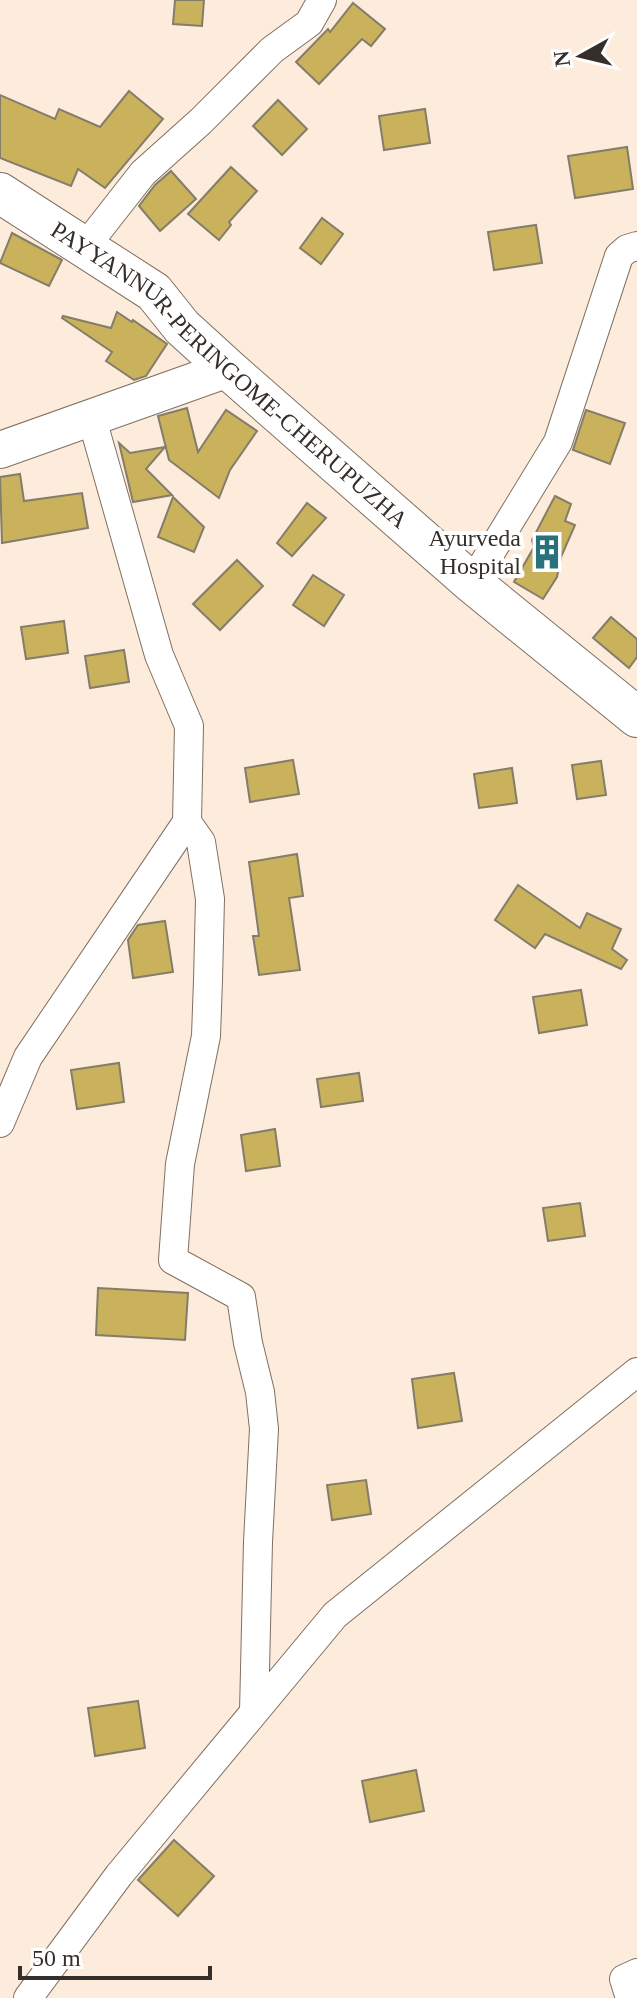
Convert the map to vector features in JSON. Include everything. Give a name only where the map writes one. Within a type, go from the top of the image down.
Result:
[{"type":"main road","name":"PAYYANNUR-PERINGOME-CHERUPUZHA","points":[[0,193],[154,292],[182,327],[228,369],[472,583],[637,717]]},
{"type":"street","points":[[85,247],[143,173],[272,50],[309,23],[322,0]]},
{"type":"street","points":[[472,583],[558,442],[619,256],[637,246]]},
{"type":"street","points":[[0,450],[228,369]]},
{"type":"street","points":[[0,1123],[28,1057],[187,822],[189,726],[159,655],[92,419]]},
{"type":"street","points":[[187,822],[201,842],[210,899],[208,994],[206,1036],[180,1164],[173,1260],[241,1297],[260,1392],[264,1429],[254,1712]]},
{"type":"street","points":[[28,1998],[119,1875],[335,1615],[637,1372]]},
{"type":"street","points":[[630,1998],[624,1979],[637,1973]]},
{"type":"building","points":[[175,0],[204,0],[202,26],[173,24]]},
{"type":"building","points":[[353,3],[385,29],[371,46],[362,39],[319,84],[296,62],[328,29],[330,32]]},
{"type":"building","points":[[129,91],[163,119],[105,188],[78,169],[71,186],[0,158],[0,95],[55,119],[59,109],[100,127]]},
{"type":"building","points":[[278,100],[307,129],[282,155],[253,126]]},
{"type":"building","points":[[425,109],[430,143],[384,150],[379,116]]},
{"type":"building","points":[[627,147],[633,189],[575,198],[568,156]]},
{"type":"building","points":[[231,167],[257,191],[229,222],[231,225],[219,240],[188,214]]},
{"type":"building","points":[[171,171],[196,199],[160,231],[139,206]]},
{"type":"building","points":[[322,218],[343,234],[321,264],[300,248]]},
{"type":"building","points":[[536,225],[542,263],[494,270],[488,232]]},
{"type":"building","points":[[12,233],[62,260],[49,286],[0,263]]},
{"type":"building","points":[[117,312],[167,344],[146,376],[134,380],[106,361],[112,352],[62,318],[111,328]]},
{"type":"building","points":[[187,408],[198,452],[226,410],[257,431],[230,470],[219,498],[169,460],[158,416]]},
{"type":"building","points":[[586,410],[625,423],[610,464],[573,450]]},
{"type":"building","points":[[119,443],[130,453],[165,447],[146,469],[172,495],[133,502]]},
{"type":"building","points":[[20,474],[24,501],[82,493],[88,528],[2,543],[0,477]]},
{"type":"building","name":"Ayurveda Hospital","points":[[555,496],[571,504],[565,521],[575,525],[561,557],[557,577],[543,599],[514,582],[534,547],[532,540]]},
{"type":"building","points":[[173,497],[204,527],[194,552],[158,537]]},
{"type":"building","points":[[307,503],[326,518],[292,556],[277,543]]},
{"type":"building","points":[[237,560],[263,586],[220,630],[193,604]]},
{"type":"building","points":[[313,575],[344,595],[324,626],[293,605]]},
{"type":"building","points":[[611,617],[637,639],[637,657],[629,668],[593,638]]},
{"type":"building","points":[[64,621],[68,653],[26,659],[21,627]]},
{"type":"building","points":[[124,650],[129,682],[90,688],[85,656]]},
{"type":"building","points":[[293,760],[299,794],[250,802],[245,768]]},
{"type":"building","points":[[601,761],[606,795],[577,799],[572,765]]},
{"type":"building","points":[[512,768],[517,803],[479,808],[474,774]]},
{"type":"building","points":[[297,854],[303,896],[289,898],[300,970],[259,975],[253,936],[259,936],[249,862]]},
{"type":"building","points":[[518,885],[580,928],[587,913],[621,929],[612,949],[627,960],[621,969],[545,934],[535,948],[495,920]]},
{"type":"building","points":[[165,921],[173,972],[133,978],[128,940],[138,925]]},
{"type":"building","points":[[581,990],[587,1025],[539,1033],[533,997]]},
{"type":"building","points":[[119,1063],[124,1102],[77,1109],[71,1070]]},
{"type":"building","points":[[359,1073],[363,1101],[321,1107],[317,1079]]},
{"type":"building","points":[[275,1129],[280,1166],[246,1171],[241,1135]]},
{"type":"building","points":[[580,1203],[585,1236],[548,1241],[543,1208]]},
{"type":"building","points":[[98,1288],[188,1293],[185,1340],[96,1335]]},
{"type":"building","points":[[454,1373],[462,1421],[418,1428],[412,1379]]},
{"type":"building","points":[[366,1480],[371,1514],[332,1520],[327,1485]]},
{"type":"building","points":[[138,1701],[145,1748],[95,1756],[88,1708]]},
{"type":"building","points":[[416,1770],[424,1811],[370,1822],[362,1781]]},
{"type":"building","points":[[174,1840],[214,1876],[178,1916],[138,1880]]},
{"type":"place","name":"Ayurveda Hospital","points":[[547,552]]}]
